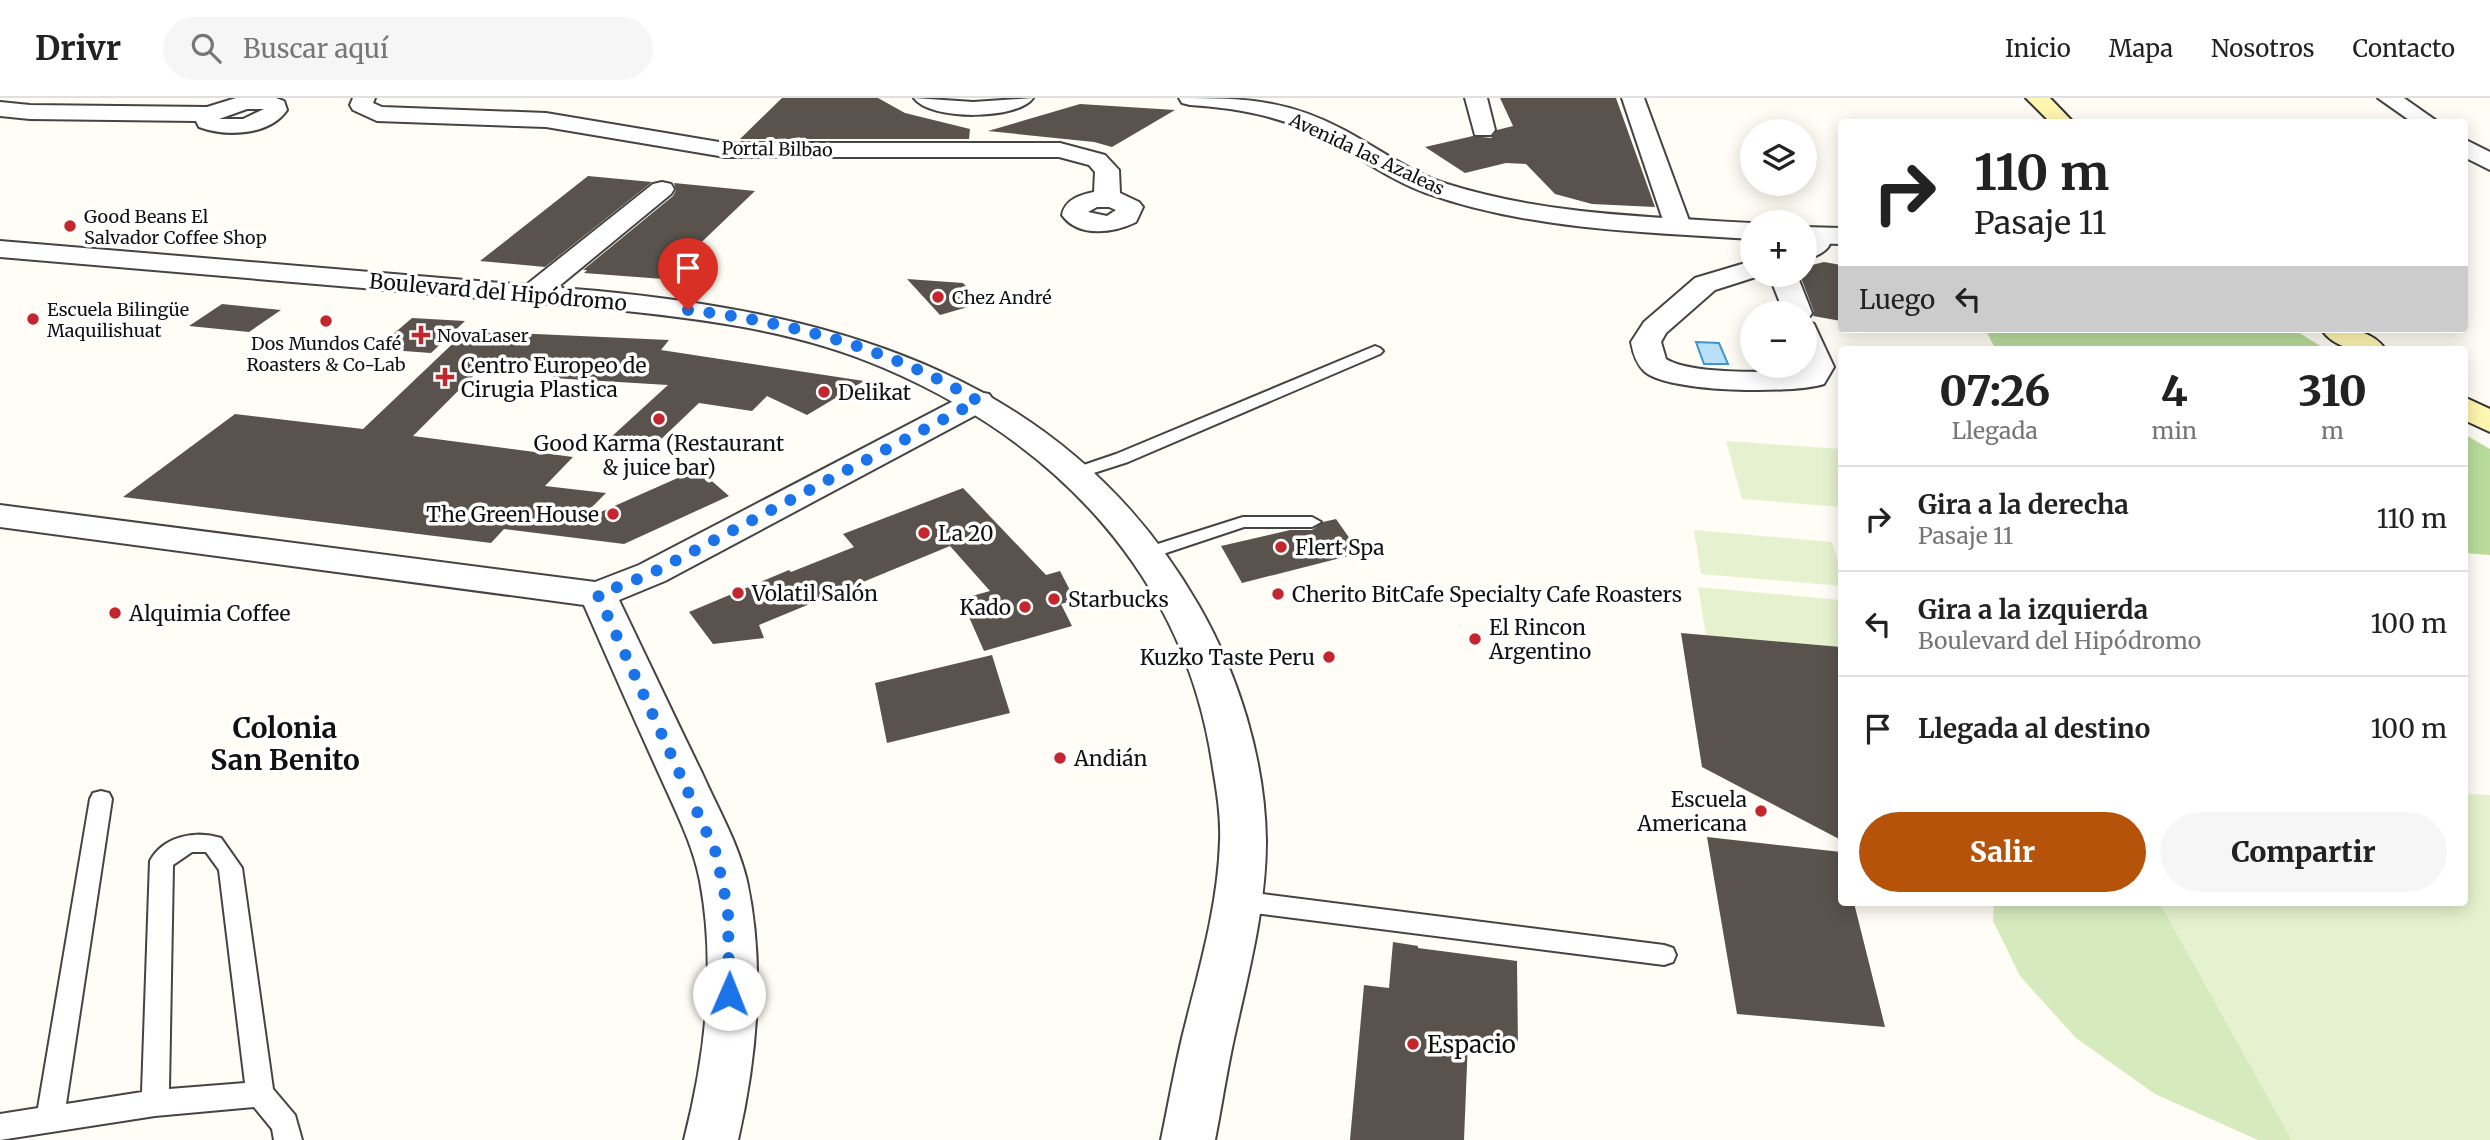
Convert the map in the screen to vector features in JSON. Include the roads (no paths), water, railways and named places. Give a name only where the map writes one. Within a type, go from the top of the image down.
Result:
[{"type":"main road","points":[[2037,98],[2059,119]]},
{"type":"main road","points":[[2343,333],[2364,346]]},
{"type":"main road","points":[[2468,409],[2490,422]]},
{"type":"street","name":"Portal Bilbao","points":[[364,98],[361,105],[377,114],[553,120],[725,150],[1060,150],[1097,160],[1107,170],[1107,199]]},
{"type":"street","name":"Portal Bilbao","points":[[391,98],[388,104],[395,110],[416,116]]},
{"type":"street","points":[[925,98],[941,105],[965,108],[991,107],[1023,99]]},
{"type":"street","name":"Avenida las Azaleas","points":[[1190,98],[1261,109],[1303,120],[1412,178],[1446,192],[1543,214],[1740,230]]},
{"type":"street","points":[[1476,98],[1483,130]]},
{"type":"street","points":[[1633,98],[1678,226]]},
{"type":"street","points":[[2389,98],[2422,119]]},
{"type":"street","points":[[0,109],[30,112],[210,114]]},
{"type":"street","points":[[2468,149],[2490,165]]},
{"type":"street","points":[[2468,173],[2490,165]]},
{"type":"street","points":[[531,295],[662,189]]},
{"type":"street","name":"Boulevard del Hipódromo","points":[[0,249],[709,312],[810,333],[916,369],[978,401],[1049,449],[1103,497],[1148,553],[1194,629],[1220,692],[1242,811],[1243,873],[1240,901],[1188,1140]]},
{"type":"street","points":[[1740,273],[1705,284],[1654,328],[1646,342],[1652,362],[1659,368],[1681,375],[1740,377]]},
{"type":"street","points":[[1755,378],[1810,378]]},
{"type":"street","points":[[0,516],[598,595],[652,573],[978,401]]},
{"type":"street","points":[[598,595],[719,864],[728,910],[729,1020],[718,1118],[711,1140]]},
{"type":"lane","points":[[1078,473],[1122,458],[1375,351]]},
{"type":"lane","points":[[1148,553],[1243,522],[1312,522]]},
{"type":"lane","points":[[50,1118],[101,799]]},
{"type":"lane","points":[[155,1103],[162,861],[180,847],[197,840],[214,844],[230,868],[260,1094],[285,1124],[288,1140]]},
{"type":"lane","points":[[1240,901],[1664,955]]},
{"type":"lane","points":[[0,1127],[155,1103],[260,1094]]},
{"type":"water","points":[[1696,342],[1719,343],[1728,364],[1704,364]]},
{"type":"place","name":"Good Beans El Salvador Coffee Shop","points":[[70,226]]},
{"type":"place","name":"Chez André","points":[[938,297]]},
{"type":"place","name":"Escuela Bilingüe Maquilishuat","points":[[33,319]]},
{"type":"place","name":"Dos Mundos Café Roasters & Co-Lab","points":[[326,321]]},
{"type":"place","name":"NovaLaser","points":[[421,335]]},
{"type":"place","name":"Centro Europeo de Cirugia Plastica","points":[[445,377]]},
{"type":"place","name":"Delikat","points":[[824,392]]},
{"type":"place","name":"Good Karma (Restaurant & juice bar)","points":[[659,419]]},
{"type":"place","name":"The Green House","points":[[613,514]]},
{"type":"place","name":"La 20","points":[[924,533]]},
{"type":"place","name":"Flert Spa","points":[[1281,547]]},
{"type":"place","name":"Volatil Salón","points":[[738,593]]},
{"type":"place","name":"Cherito BitCafe Specialty Cafe Roasters","points":[[1278,594]]},
{"type":"place","name":"Starbucks","points":[[1054,599]]},
{"type":"place","name":"Kado","points":[[1025,607]]},
{"type":"place","name":"Alquimia Coffee","points":[[115,613]]},
{"type":"place","name":"El Rincon Argentino","points":[[1475,639]]},
{"type":"place","name":"Kuzko Taste Peru","points":[[1329,657]]},
{"type":"place","name":"Andián","points":[[1060,758]]},
{"type":"place","name":"Escuela Americana","points":[[1761,811]]},
{"type":"place","name":"Espacio","points":[[1413,1044]]},
{"type":"district","name":"Colonia San Benito","points":[[285,744]]}]
